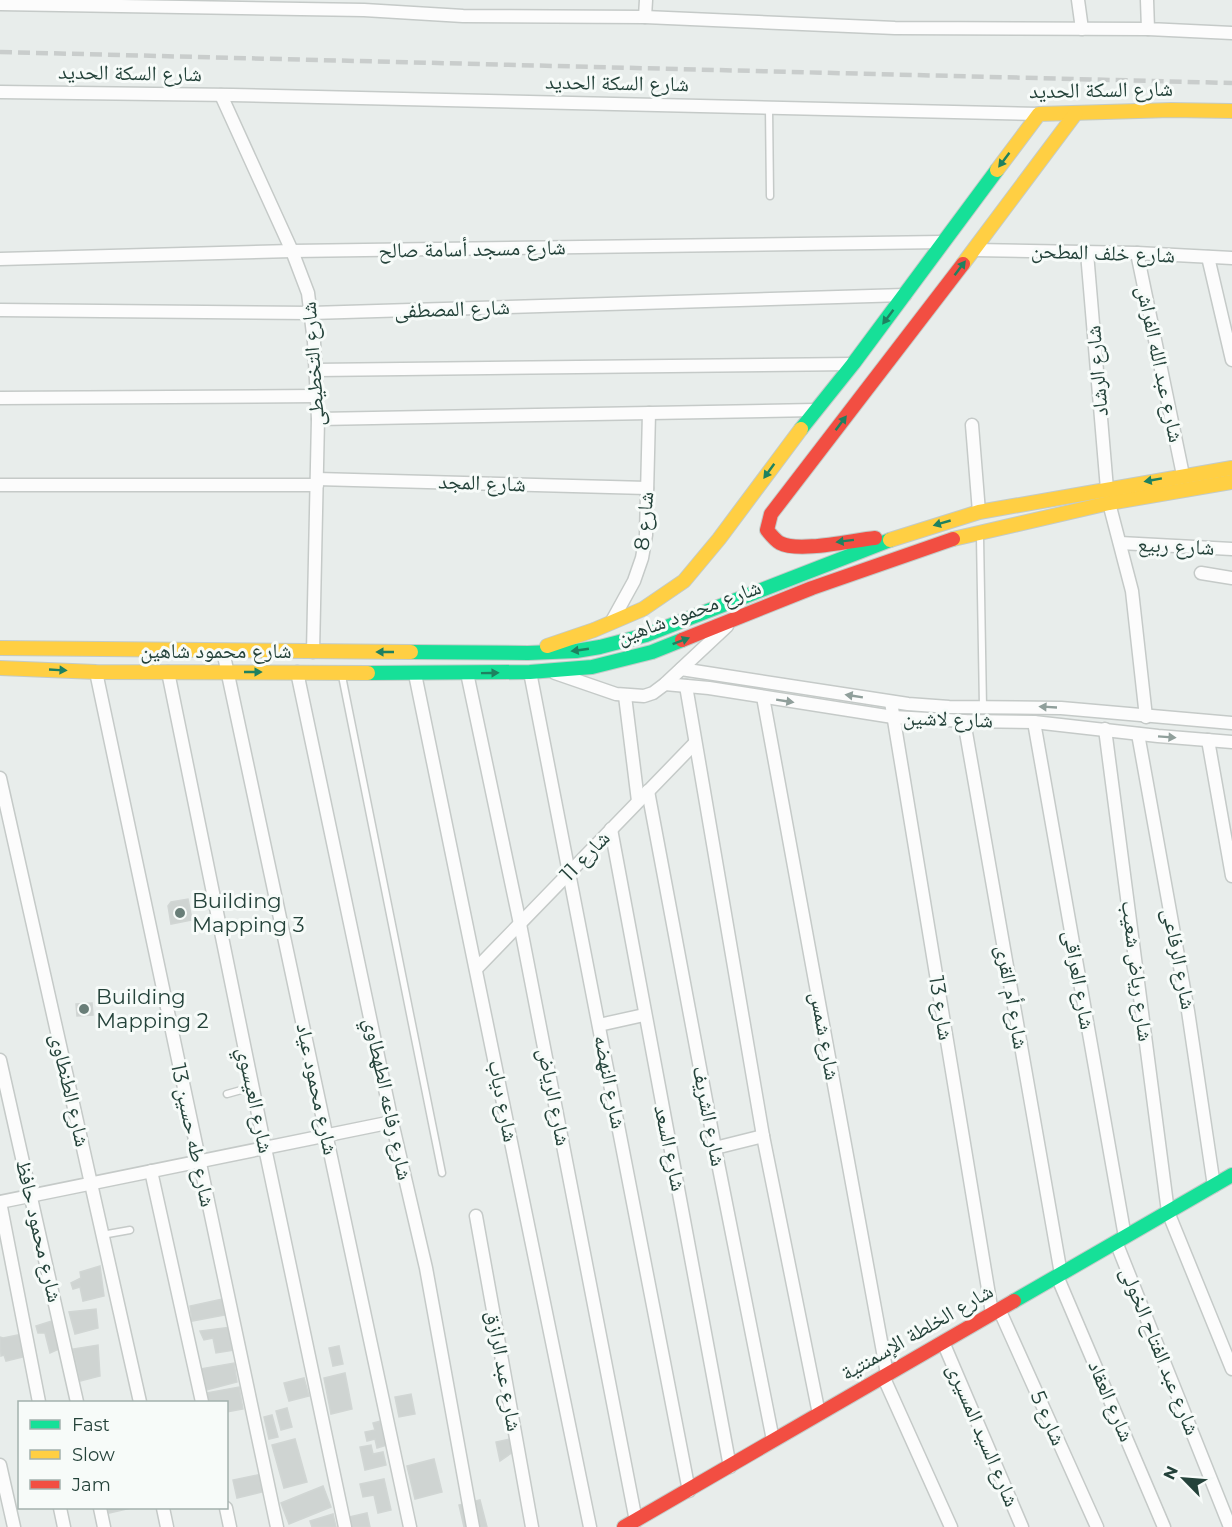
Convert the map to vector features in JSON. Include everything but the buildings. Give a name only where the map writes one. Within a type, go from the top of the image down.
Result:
[{"type":"main road","name":"شارع السكة الحديد","points":[[1039,114],[1171,110],[1232,111]]},
{"type":"main road","points":[[903,535],[821,544],[784,545],[773,539],[767,530],[771,514],[1076,113]]},
{"type":"main road","points":[[528,653],[643,609],[684,581],[719,539],[815,410],[853,364],[1039,114]]},
{"type":"main road","name":"شارع محمود شاهين","points":[[0,648],[313,652],[528,653],[576,651],[646,634],[903,535],[980,512],[1232,468]]},
{"type":"main road","name":"شارع محمود شاهين","points":[[0,668],[96,672],[467,674],[592,667],[622,661],[677,643],[881,563],[980,532],[1109,503],[1232,483]]},
{"type":"main road","name":"شارع الخلطة الإسمنتية","points":[[630,1524],[1232,1175]]},
{"type":"street","points":[[645,17],[646,0]]},
{"type":"street","points":[[1078,0],[1082,29]]},
{"type":"street","points":[[1147,0],[1148,29]]},
{"type":"street","points":[[0,4],[218,4],[463,16],[645,17],[895,28],[1148,29],[1232,33]]},
{"type":"street","name":"شارع السكة الحديد","points":[[0,92],[1039,114]]},
{"type":"street","name":"شارع التخطيطى","points":[[221,95],[292,251],[308,293],[316,370],[318,418],[313,652]]},
{"type":"street","name":"شارع مسجد أسامة صالح","points":[[0,259],[292,251],[943,242]]},
{"type":"street","name":"شارع خلف المطحن","points":[[974,250],[1137,253],[1232,258]]},
{"type":"street","name":"شارع الرشاد","points":[[1087,252],[1107,489]]},
{"type":"street","name":"شارع عبد الله الفراش","points":[[1137,253],[1183,475]]},
{"type":"street","points":[[1208,257],[1232,360]]},
{"type":"street","name":"شارع المصطفى","points":[[0,310],[311,313],[905,295]]},
{"type":"street","points":[[316,370],[853,364]]},
{"type":"street","points":[[0,398],[317,396]]},
{"type":"street","points":[[318,418],[815,410]]},
{"type":"street","name":"شارع 8","points":[[611,622],[629,592],[642,558],[646,535],[649,413]]},
{"type":"street","points":[[972,425],[980,512]]},
{"type":"street","name":"شارع المجد","points":[[0,485],[317,482],[647,488]]},
{"type":"street","points":[[1109,503],[1135,607],[1146,717]]},
{"type":"street","name":"شارع ربيع","points":[[1120,543],[1232,549]]},
{"type":"street","points":[[1201,573],[1232,578]]},
{"type":"street","points":[[547,670],[625,696],[644,696],[653,693],[665,684],[737,618]]},
{"type":"street","name":"شارع محمود عياد","points":[[223,651],[410,1527]]},
{"type":"street","name":"شارع لاشين","points":[[681,669],[928,706],[1028,706],[1232,723]]},
{"type":"street","name":"شارع طه حسين 13","points":[[96,672],[277,1527]]},
{"type":"street","name":"شارع العيسوي","points":[[168,672],[345,1527]]},
{"type":"street","name":"شارع رفاعه الطهطاوي","points":[[297,672],[392,1122],[430,1289],[473,1527]]},
{"type":"street","name":"شارع النهضه","points":[[530,672],[689,1491]]},
{"type":"street","name":"شارع دياب","points":[[415,674],[590,1527]]},
{"type":"street","name":"شارع الرياض","points":[[467,674],[520,924],[630,1524]]},
{"type":"street","points":[[709,688],[712,674]]},
{"type":"street","name":"شارع لاشين","points":[[665,684],[709,688],[893,717],[1034,722],[1232,742]]},
{"type":"street","points":[[686,686],[763,1136],[819,1414]]},
{"type":"street","points":[[625,696],[638,801]]},
{"type":"street","name":"شارع شمس","points":[[763,697],[885,1375],[951,1527]]},
{"type":"street","name":"شارع 13","points":[[891,702],[996,1311]]},
{"type":"street","points":[[1081,726],[1082,710]]},
{"type":"street","name":"شارع أم القرى","points":[[964,721],[1059,1275]]},
{"type":"street","name":"شارع العراقى","points":[[1034,722],[1120,1239]]},
{"type":"street","name":"شارع رياض شعيب","points":[[1105,729],[1168,1212],[1232,1369]]},
{"type":"street","name":"شارع الرفاعى","points":[[1138,734],[1188,1011],[1214,1186]]},
{"type":"street","points":[[1208,740],[1232,876]]},
{"type":"street","name":"شارع 11","points":[[476,969],[695,743]]},
{"type":"street","name":"شارع الطنطاوى","points":[[0,778],[140,1401]]},
{"type":"street","name":"شارع الشريف","points":[[648,791],[773,1440]]},
{"type":"street","name":"شارع السعد","points":[[611,830],[644,1015],[689,1237],[730,1467]]},
{"type":"street","points":[[599,1025],[644,1015]]},
{"type":"street","name":"شارع محمود حافظ","points":[[0,1060],[77,1401]]},
{"type":"street","points":[[39,1401],[0,1202],[392,1122]]},
{"type":"street","points":[[715,1148],[763,1136]]},
{"type":"street","points":[[151,1171],[202,1401]]},
{"type":"street","name":"شارع عبد الرازق","points":[[476,1216],[532,1527]]},
{"type":"street","name":"شارع عبد الفتاح الخولى","points":[[1120,1239],[1230,1527]]},
{"type":"street","name":"شارع العقاد","points":[[1059,1275],[1164,1527]]},
{"type":"street","name":"شارع 5","points":[[996,1311],[1096,1527]]},
{"type":"street","name":"شارع السيد المسيرى","points":[[943,1342],[1023,1527]]},
{"type":"street","points":[[0,1465],[14,1527]]},
{"type":"street","points":[[60,1509],[64,1527]]},
{"type":"street","points":[[100,1509],[104,1527]]},
{"type":"street","points":[[163,1509],[167,1527]]},
{"type":"street","points":[[226,1509],[230,1527]]},
{"type":"lane","points":[[769,108],[770,196]]},
{"type":"lane","points":[[980,532],[983,707]]},
{"type":"lane","points":[[342,673],[442,1173]]},
{"type":"lane","points":[[227,1094],[253,1086]]},
{"type":"lane","points":[[102,1236],[130,1230]]},
{"type":"railway","points":[[0,52],[1232,83]]},
{"type":"traffic: fast","points":[[801,429],[853,364],[997,170]]},
{"type":"traffic: fast","points":[[411,652],[528,653],[576,651],[600,647],[646,635],[890,540]]},
{"type":"traffic: fast","points":[[368,673],[530,672],[592,667],[652,652],[682,640]]},
{"type":"traffic: fast","points":[[1014,1301],[1232,1175]]},
{"type":"traffic: slow","points":[[997,170],[1039,114],[1171,110],[1232,111]]},
{"type":"traffic: slow","points":[[963,264],[1076,113]]},
{"type":"traffic: slow","points":[[547,646],[594,630],[643,609],[684,581],[719,539],[801,429]]},
{"type":"traffic: slow","points":[[890,540],[979,512],[1232,468]]},
{"type":"traffic: slow","points":[[953,539],[1109,503],[1232,482]]},
{"type":"traffic: slow","points":[[0,648],[411,652]]},
{"type":"traffic: slow","points":[[0,668],[96,672],[368,673]]},
{"type":"traffic: jam","points":[[875,538],[800,547],[780,543],[767,530],[771,514],[963,264]]},
{"type":"traffic: jam","points":[[682,640],[812,588],[953,539]]},
{"type":"traffic: jam","points":[[624,1527],[1014,1301]]},
{"type":"place","name":"Building Mapping 3","points":[[180,913]]},
{"type":"place","name":"Building Mapping 2","points":[[84,1009]]}]
